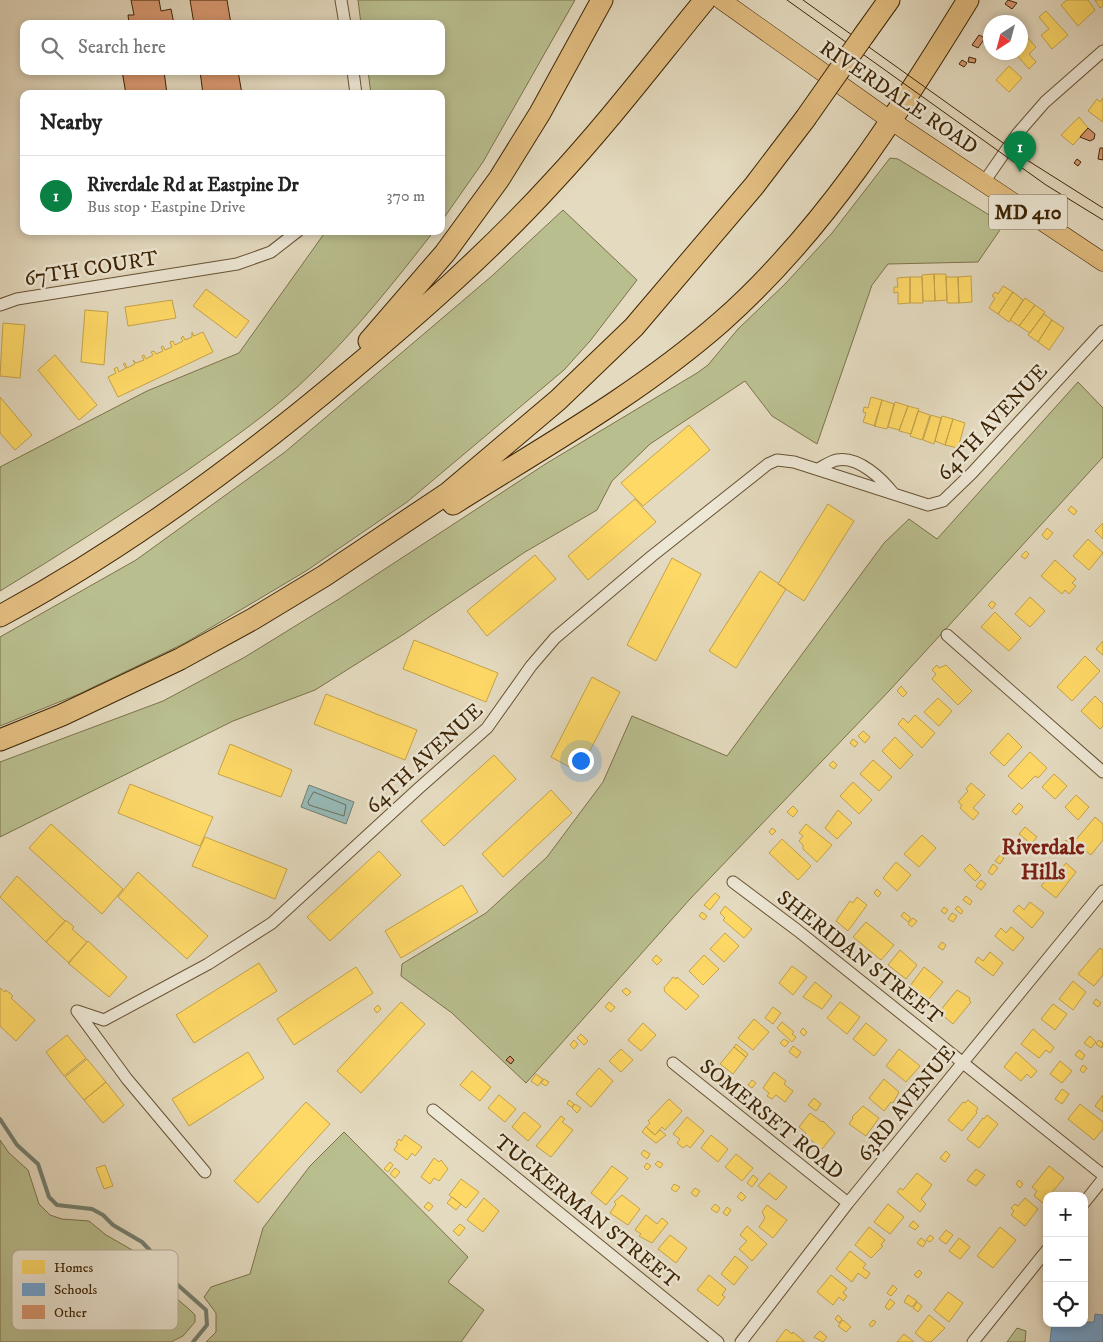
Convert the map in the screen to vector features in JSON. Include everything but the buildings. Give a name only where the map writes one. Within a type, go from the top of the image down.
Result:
[{"type":"highway","points":[[277,431],[379,331],[474,215],[540,113],[602,0]]},
{"type":"highway","points":[[0,616],[83,567],[161,515],[277,431],[426,308],[489,248],[585,147],[705,0]]},
{"type":"highway","points":[[0,740],[62,715],[180,659],[253,620],[324,576],[448,493],[486,462],[596,366],[634,327],[715,233],[805,119],[889,0]]},
{"type":"highway","points":[[324,576],[450,506],[600,412],[679,357],[721,321],[795,248],[821,216],[929,63],[968,0]]},
{"type":"main road","name":"RIVERDALE ROAD","points":[[721,0],[890,120],[1103,262]]},
{"type":"street","points":[[340,0],[344,20]]},
{"type":"street","points":[[984,182],[1018,133],[1045,102],[1101,57]]},
{"type":"street","points":[[354,75],[355,90]]},
{"type":"street","name":"67TH COURT","points":[[0,305],[17,299],[237,264],[271,252],[293,235]]},
{"type":"street","name":"64TH AVENUE","points":[[205,1172],[127,1079],[77,1011],[104,1020],[208,964],[272,923],[487,728],[531,666],[555,638],[645,562],[768,464],[777,460],[794,462],[928,505],[943,501],[972,473],[1103,331]]},
{"type":"street","name":"64TH AVENUE","points":[[818,469],[838,460],[858,463],[882,480],[894,494]]},
{"type":"street","points":[[946,635],[1103,772]]},
{"type":"street","name":"SHERIDAN STREET","points":[[732,882],[797,930],[1103,1175]]},
{"type":"street","name":"63RD AVENUE","points":[[742,1342],[848,1203],[1103,892]]},
{"type":"street","name":"SOMERSET ROAD","points":[[673,1063],[848,1203]]},
{"type":"street","name":"TUCKERMAN STREET","points":[[432,1110],[718,1342]]},
{"type":"street","points":[[1088,1198],[1103,1180]]},
{"type":"street","points":[[973,1342],[1043,1255]]},
{"type":"green space","points":[[358,0],[575,0],[483,162],[445,216],[445,90],[370,90],[369,75],[445,75],[445,20],[360,20]]},
{"type":"green space","points":[[890,158],[898,159],[1004,224],[978,262],[888,264],[872,285],[817,444],[772,416],[745,381],[650,444],[612,481],[597,510],[525,552],[404,634],[315,690],[233,721],[0,837],[0,762],[163,701],[245,657],[339,599],[547,463],[697,373],[708,365],[738,329],[785,284],[832,233]]},
{"type":"green space","points":[[563,210],[637,280],[590,341],[564,370],[407,502],[306,571],[185,643],[79,694],[0,726],[0,637],[136,560],[285,452],[493,275]]},
{"type":"green space","points":[[323,235],[431,235],[391,286],[345,339],[283,399],[251,425],[185,472],[93,533],[0,591],[0,467],[147,391],[239,353]]},
{"type":"green space","points":[[1078,382],[1103,408],[1103,457],[889,691],[690,899],[526,1083],[452,1013],[401,976],[402,964],[486,913],[547,857],[603,782],[632,716],[727,756],[884,543],[909,519],[937,539]]},
{"type":"green space","points":[[344,1132],[468,1257],[448,1282],[484,1310],[461,1342],[206,1342],[216,1332],[216,1313],[204,1297],[211,1287],[250,1274],[263,1228],[310,1166]]},
{"type":"green space","points":[[0,1140],[9,1153],[28,1170],[39,1204],[50,1215],[62,1219],[89,1221],[106,1235],[132,1250],[12,1250],[12,1330],[178,1330],[178,1300],[195,1315],[195,1322],[183,1336],[171,1342],[0,1342]]},
{"type":"green space","points":[[1017,1328],[1026,1331],[1025,1342],[1007,1342]]},
{"type":"water","points":[[309,785],[354,802],[346,824],[301,807]]},
{"type":"waterway","points":[[0,1119],[17,1145],[38,1164],[49,1197],[57,1205],[92,1209],[103,1215],[113,1225],[142,1242],[150,1250]]},
{"type":"waterway","points":[[178,1285],[206,1310],[207,1325],[193,1342]]},
{"type":"tram line","points":[[787,0],[1046,185],[1103,220]]},
{"type":"tram line","points":[[803,0],[1027,160],[1103,208]]},
{"type":"place","name":"Riverdale Rd at Eastpine Dr","points":[[1020,172]]},
{"type":"district","name":"Riverdale Hills","points":[[1043,858]]}]
